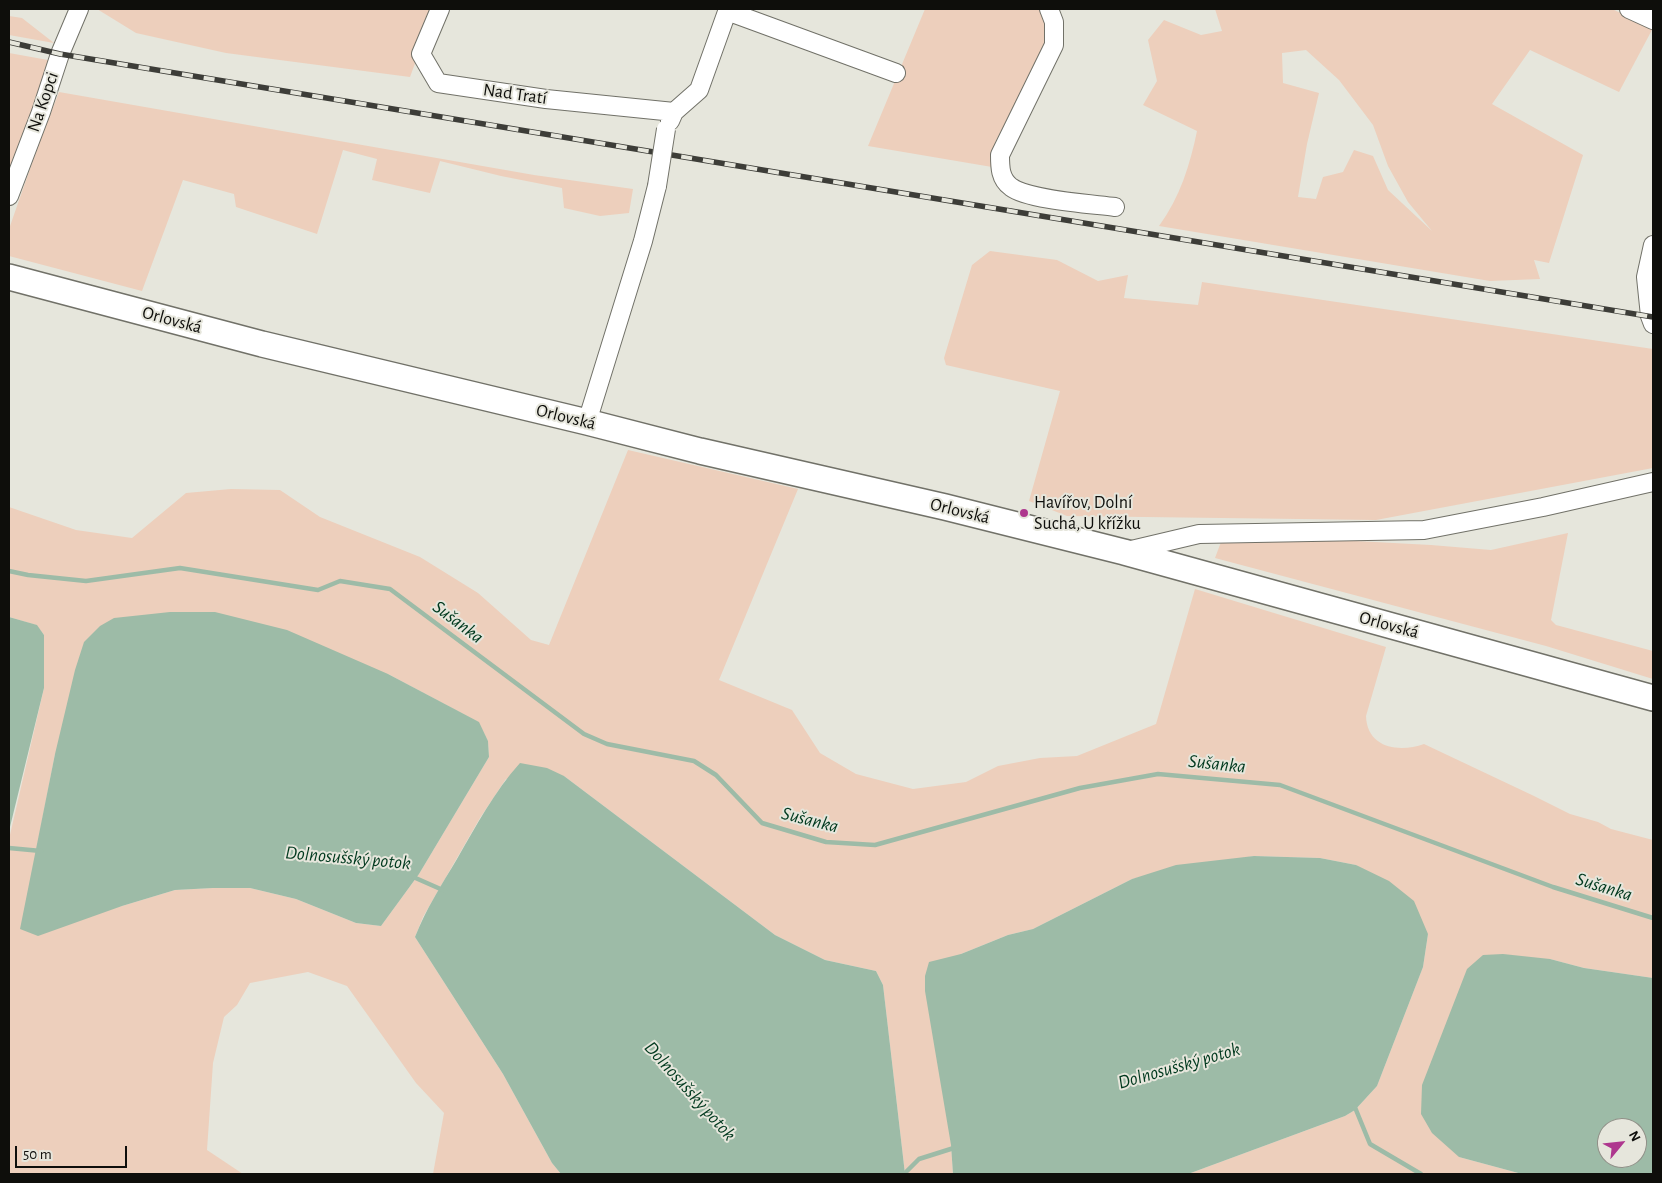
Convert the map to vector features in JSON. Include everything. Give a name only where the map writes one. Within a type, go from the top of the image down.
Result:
[{"type":"main road","name":"Orlovská","points":[[9,277],[262,344],[700,451],[944,507],[1124,552],[1653,698]]},
{"type":"street","name":"Na Kopci","points":[[9,196],[41,112],[68,32],[79,9]]},
{"type":"street","name":"Nad Tratí","points":[[440,9],[422,54],[438,83],[546,99],[674,112]]},
{"type":"street","points":[[1050,9],[1054,22],[1054,45],[1000,155],[1000,171],[1011,187],[1034,196],[1115,207]]},
{"type":"street","points":[[1629,9],[1653,20]]},
{"type":"street","points":[[587,422],[643,242],[657,186],[666,129],[674,112],[699,90],[728,10],[896,73]]},
{"type":"street","points":[[1653,245],[1646,278],[1650,316],[1653,324]]},
{"type":"street","name":"Orlovská","points":[[1124,552],[1199,534],[1424,530],[1544,507],[1653,482]]},
{"type":"shaded area","points":[[97,9],[435,9],[410,77],[226,53],[136,33]]},
{"type":"shaded area","points":[[925,9],[1045,9],[1048,49],[995,142],[992,167],[868,146]]},
{"type":"shaded area","points":[[1215,9],[1612,9],[1653,28],[1619,92],[1530,50],[1492,104],[1583,155],[1549,263],[1534,260],[1540,279],[1490,281],[1159,226],[1173,204],[1183,180],[1197,131],[1143,105],[1157,81],[1148,40],[1164,20],[1201,35],[1222,31]],"holes":[[[1306,50],[1339,80],[1373,125],[1388,166],[1408,202],[1432,231],[1388,190],[1373,156],[1354,150],[1343,172],[1323,177],[1316,199],[1298,197],[1307,144],[1319,93],[1283,83],[1282,53]]]},
{"type":"shaded area","points":[[9,16],[22,18],[54,43],[9,35]]},
{"type":"shaded area","points":[[9,53],[48,60],[41,89],[9,177]]},
{"type":"shaded area","points":[[59,92],[534,175],[633,189],[629,213],[600,216],[564,208],[562,188],[440,161],[430,193],[372,180],[377,159],[343,150],[317,234],[236,207],[234,194],[183,180],[142,291],[9,256],[9,229]]},
{"type":"shaded area","points":[[990,251],[1057,260],[1098,281],[1128,275],[1124,298],[1198,305],[1202,282],[1653,349],[1653,468],[1376,520],[1067,516],[1029,501],[1060,391],[946,365],[944,358],[972,265]]},
{"type":"shaded area","points":[[628,450],[798,489],[719,680],[792,710],[820,753],[856,774],[913,789],[966,782],[998,766],[1040,758],[1077,756],[1156,724],[1195,589],[1386,647],[1366,716],[1368,727],[1378,741],[1395,748],[1414,747],[1424,744],[1570,814],[1598,822],[1611,829],[1653,840],[1653,978],[1584,968],[1550,959],[1459,1157],[1522,1174],[1188,1174],[1345,1116],[1355,1110],[1377,1086],[1423,967],[1428,934],[1356,865],[1320,858],[1254,856],[1132,879],[1033,929],[1008,935],[961,954],[951,1145],[953,1174],[905,1174],[883,985],[876,971],[825,960],[775,935],[564,776],[506,779],[480,818],[423,917],[415,937],[503,1074],[552,1163],[561,1174],[433,1174],[444,1113],[416,1083],[347,986],[308,972],[250,983],[237,1005],[224,1017],[213,1063],[207,1150],[243,1174],[9,1174],[9,839],[44,688],[44,635],[36,625],[9,617],[9,507],[76,530],[132,538],[186,493],[231,489],[280,490],[320,517],[420,557],[478,593],[531,640],[549,645]],"holes":[[[388,674],[478,722],[488,741],[489,757],[419,874],[381,926],[356,923],[296,899],[250,888],[213,888],[175,890],[122,906],[21,929],[55,754]]]},
{"type":"shaded area","points":[[1568,533],[1551,620],[1556,625],[1653,651],[1653,679],[1546,646],[1215,558],[1224,534],[1491,550]]},
{"type":"water","points":[[170,612],[215,612],[287,630],[388,674],[479,722],[488,741],[489,757],[419,874],[381,926],[356,923],[296,899],[250,888],[213,888],[175,890],[122,906],[38,936],[20,929],[55,754],[75,670],[84,642],[100,626],[114,618]]},
{"type":"water","points":[[9,617],[37,625],[44,635],[44,688],[9,831]]},
{"type":"water","points":[[520,763],[547,768],[564,776],[775,935],[825,960],[876,971],[883,985],[905,1174],[561,1174],[552,1163],[503,1074],[415,937],[434,897],[478,822]]},
{"type":"water","points":[[1254,856],[1320,858],[1356,865],[1389,881],[1414,901],[1428,934],[1423,967],[1377,1086],[1355,1110],[1345,1116],[1188,1174],[953,1174],[951,1145],[925,991],[925,976],[929,962],[961,954],[1008,935],[1033,929],[1132,879],[1176,865]]},
{"type":"water","points":[[1503,954],[1550,959],[1584,968],[1653,978],[1653,1174],[1522,1174],[1459,1157],[1432,1133],[1421,1114],[1422,1085],[1467,969],[1483,955]]},
{"type":"waterway","name":"Sušanka","points":[[9,571],[28,575],[86,581],[180,568],[318,590],[340,581],[390,589],[584,734],[607,744],[694,761],[716,775],[762,823],[826,842],[875,845],[1080,788],[1158,774],[1280,785],[1553,887],[1653,918]]},
{"type":"waterway","name":"Dolnosušský potok","points":[[9,848],[41,851]]},
{"type":"waterway","name":"Dolnosušský potok","points":[[411,876],[445,891]]},
{"type":"waterway","name":"Dolnosušský potok","points":[[1354,1105],[1370,1144],[1421,1174]]},
{"type":"waterway","name":"Dolnosušský potok","points":[[904,1174],[919,1159],[957,1147]]},
{"type":"railway","points":[[9,42],[60,54],[1653,317]]},
{"type":"place","name":"Havířov, Dolní Suchá, U křížku","points":[[1024,513]]}]
